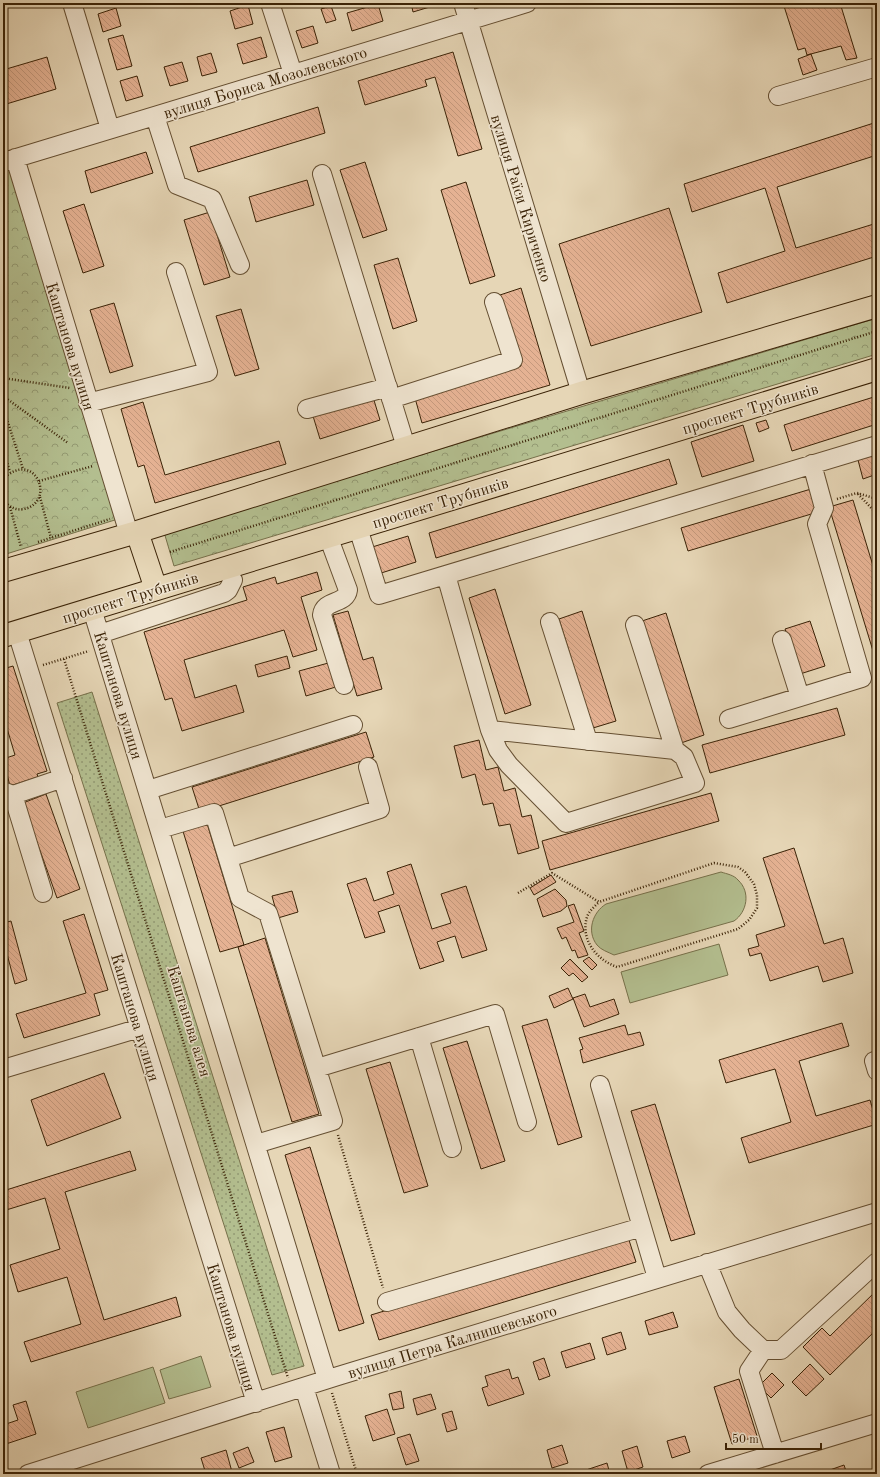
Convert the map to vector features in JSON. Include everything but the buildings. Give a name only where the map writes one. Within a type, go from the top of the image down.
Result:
[{"type":"main road","points":[[3,571],[130,527],[406,447],[581,393],[877,306]]},
{"type":"main road","name":"проспект Трубників","points":[[10,634],[877,369]]},
{"type":"main road","points":[[130,527],[156,589]]},
{"type":"street","points":[[72,3],[110,129]]},
{"type":"street","points":[[270,3],[294,74]]},
{"type":"street","name":"вулиця Раїси Кириченко","points":[[463,3],[581,393]]},
{"type":"street","name":"вулиця Бориса Мозолевського","points":[[9,160],[528,3]]},
{"type":"street","points":[[778,96],[877,67]]},
{"type":"street","points":[[154,116],[177,185],[212,200],[240,265]]},
{"type":"street","name":"Каштанова вулиця","points":[[9,160],[107,462],[130,527]]},
{"type":"street","points":[[322,174],[406,447]]},
{"type":"street","points":[[86,396],[208,372],[176,272]]},
{"type":"street","points":[[307,409],[389,393],[513,360],[494,302]]},
{"type":"street","points":[[358,528],[379,595],[877,445]]},
{"type":"street","points":[[729,719],[862,678],[817,524],[824,508],[812,464]]},
{"type":"street","points":[[328,536],[348,590],[347,595],[343,599],[326,606],[323,609],[322,615],[344,685]]},
{"type":"street","points":[[446,575],[490,730],[498,750],[509,765],[566,823],[695,783],[684,757],[675,750],[490,730]]},
{"type":"street","points":[[102,640],[224,593],[228,590],[233,580]]},
{"type":"street","name":"Каштанова вулиця","points":[[92,609],[328,1379]]},
{"type":"street","points":[[550,622],[588,741]]},
{"type":"street","points":[[635,625],[675,750]]},
{"type":"street","name":"Каштанова вулиця","points":[[10,634],[29,670],[256,1403]]},
{"type":"street","points":[[782,640],[800,697]]},
{"type":"street","points":[[148,790],[353,725]]},
{"type":"street","points":[[228,858],[380,808],[368,767]]},
{"type":"street","points":[[43,893],[8,793],[63,778]]},
{"type":"street","points":[[160,829],[214,813],[240,898],[268,914],[317,1068],[333,1121],[256,1144]]},
{"type":"street","points":[[317,1068],[495,1014],[527,1122]]},
{"type":"street","points":[[3,1069],[140,1028]]},
{"type":"street","points":[[419,1037],[452,1148]]},
{"type":"street","points":[[600,1085],[657,1278]]},
{"type":"street","name":"вулиця Петра Калнишевського","points":[[28,1474],[328,1379],[877,1212]]},
{"type":"street","points":[[387,1302],[642,1227]]},
{"type":"street","points":[[707,1263],[727,1312],[742,1330],[763,1350],[781,1350],[877,1262]]},
{"type":"street","points":[[763,1350],[749,1370],[775,1454]]},
{"type":"street","points":[[298,1389],[331,1474]]},
{"type":"street","points":[[708,1474],[877,1423]]},
{"type":"path","points":[[170,552],[877,331]]},
{"type":"path","points":[[3,378],[86,396]]},
{"type":"path","points":[[3,396],[68,443]]},
{"type":"path","points":[[3,407],[23,469]]},
{"type":"path","points":[[3,449],[10,472]]},
{"type":"path","points":[[39,481],[107,462]]},
{"type":"path","points":[[3,479],[10,472],[23,469],[29,471],[39,481],[41,487],[40,497],[51,538]]},
{"type":"path","points":[[857,494],[877,514]]},
{"type":"path","points":[[822,504],[857,494],[877,499]]},
{"type":"path","points":[[10,507],[21,510],[29,508],[36,503],[40,497]]},
{"type":"path","points":[[3,500],[10,507],[21,547]]},
{"type":"path","points":[[36,542],[51,538],[130,527]]},
{"type":"path","points":[[15,549],[28,544]]},
{"type":"path","points":[[29,670],[64,659],[102,640]]},
{"type":"path","name":"Каштанова алея","points":[[64,659],[298,1389]]},
{"type":"path","points":[[714,863],[738,867],[745,872],[754,884],[757,895],[757,908],[749,920],[738,929],[618,968],[606,963],[594,951],[587,938],[585,927],[588,915],[599,902],[714,863]]},
{"type":"path","points":[[518,893],[552,873],[599,902]]},
{"type":"path","points":[[333,1121],[387,1302]]},
{"type":"path","points":[[328,1379],[357,1474]]},
{"type":"green space","points":[[7,162],[118,519],[3,555],[3,163]]},
{"type":"green space","points":[[877,318],[877,354],[174,566],[164,532]]},
{"type":"green space","points":[[92,692],[304,1366],[272,1375],[57,703]]},
{"type":"green space","points":[[721,872],[736,878],[745,890],[746,902],[742,912],[734,921],[614,955],[600,948],[594,940],[592,934],[592,922],[601,907],[606,904]]},
{"type":"green space","points":[[719,944],[728,975],[630,1003],[621,972]]},
{"type":"green space","points":[[201,1356],[211,1387],[169,1399],[160,1370]]},
{"type":"green space","points":[[153,1367],[165,1403],[88,1428],[76,1392]]}]
